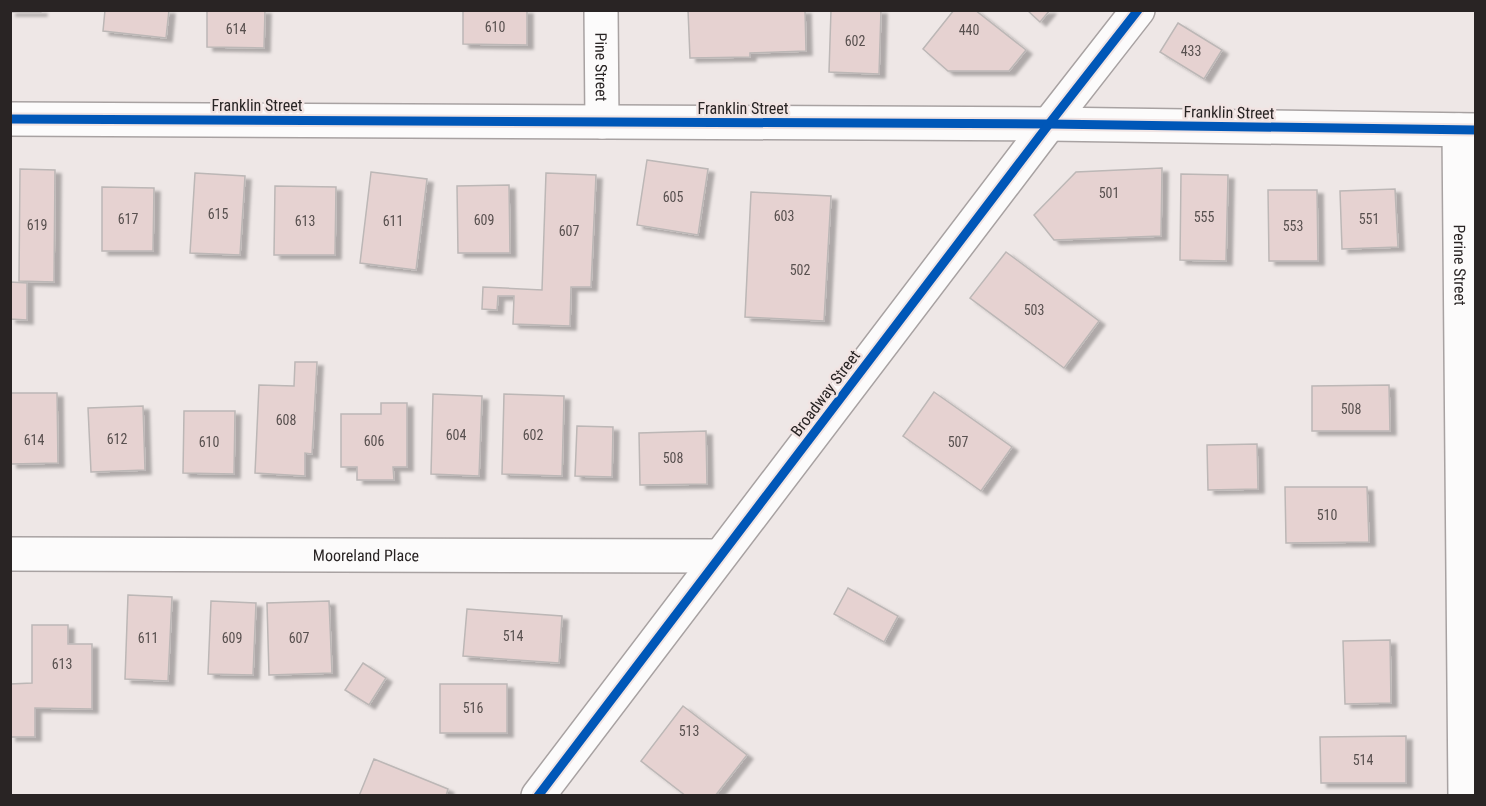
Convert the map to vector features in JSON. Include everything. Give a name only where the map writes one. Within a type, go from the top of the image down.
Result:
[{"type":"street","name":"Pine Street","points":[[601,10],[602,122]]},
{"type":"street","name":"Broadway Street","points":[[538,795],[1138,10]]},
{"type":"street","name":"Franklin Street","points":[[10,119],[1049,124],[1467,130]]},
{"type":"street","name":"Perine Street","points":[[1466,795],[1467,130]]},
{"type":"street","name":"Mooreland Place","points":[[10,554],[719,556]]},
{"type":"building","points":[[10,10],[41,10],[41,12],[10,12]]},
{"type":"building","points":[[105,10],[169,10],[166,38],[103,31]]},
{"type":"building","points":[[207,10],[265,10],[264,48],[207,47]]},
{"type":"building","points":[[463,10],[527,10],[527,45],[463,44]]},
{"type":"building","points":[[688,10],[805,10],[806,51],[750,53],[750,57],[690,58]]},
{"type":"building","points":[[831,10],[881,10],[879,74],[829,72]]},
{"type":"building","points":[[954,10],[975,10],[1026,50],[1009,71],[948,71],[923,49]]},
{"type":"building","points":[[1027,10],[1050,10],[1040,22]]},
{"type":"building","points":[[1178,23],[1222,50],[1204,79],[1160,52]]},
{"type":"building","points":[[647,160],[708,169],[698,235],[637,225]]},
{"type":"building","points":[[1162,168],[1161,236],[1054,240],[1034,215],[1076,172]]},
{"type":"building","points":[[20,169],[55,170],[54,282],[19,281]]},
{"type":"building","points":[[371,172],[427,179],[416,270],[360,263]]},
{"type":"building","points":[[195,173],[245,176],[240,255],[190,253]]},
{"type":"building","points":[[546,173],[596,175],[591,287],[571,287],[570,326],[513,324],[514,296],[498,296],[497,310],[482,309],[483,287],[542,290]]},
{"type":"building","points":[[1181,174],[1228,175],[1226,261],[1180,260]]},
{"type":"building","points":[[509,185],[510,253],[458,253],[457,186]]},
{"type":"building","points":[[275,186],[336,187],[335,255],[274,255]]},
{"type":"building","points":[[102,187],[154,188],[153,251],[102,251]]},
{"type":"building","points":[[1395,189],[1398,247],[1342,249],[1340,191]]},
{"type":"building","points":[[1268,190],[1317,190],[1318,261],[1269,261]]},
{"type":"building","points":[[751,192],[831,196],[824,321],[745,317]]},
{"type":"building","points":[[1006,252],[1099,321],[1064,368],[970,298]]},
{"type":"building","points":[[10,282],[27,283],[27,320],[10,319]]},
{"type":"building","points":[[295,362],[317,362],[312,454],[305,453],[305,476],[255,473],[259,385],[294,386]]},
{"type":"building","points":[[1389,385],[1390,431],[1312,431],[1312,386]]},
{"type":"building","points":[[934,392],[1012,447],[981,491],[903,436]]},
{"type":"building","points":[[10,393],[57,393],[58,463],[11,464]]},
{"type":"building","points":[[433,394],[482,396],[479,476],[431,474]]},
{"type":"building","points":[[504,394],[564,396],[562,476],[502,474]]},
{"type":"building","points":[[381,403],[407,403],[407,467],[393,467],[394,480],[357,480],[357,467],[341,467],[341,414],[381,414]]},
{"type":"building","points":[[143,406],[145,470],[91,472],[88,408]]},
{"type":"building","points":[[184,411],[235,411],[234,474],[183,473]]},
{"type":"building","points":[[577,426],[613,427],[612,477],[575,476]]},
{"type":"building","points":[[706,431],[707,484],[640,485],[639,433]]},
{"type":"building","points":[[1257,444],[1258,489],[1208,490],[1207,445]]},
{"type":"building","points":[[1285,487],[1367,487],[1369,542],[1286,543]]},
{"type":"building","points":[[848,588],[898,616],[884,642],[834,614]]},
{"type":"building","points":[[128,595],[172,597],[168,681],[125,679]]},
{"type":"building","points":[[211,601],[256,603],[253,675],[208,674]]},
{"type":"building","points":[[329,601],[332,673],[269,675],[267,603]]},
{"type":"building","points":[[467,609],[562,616],[559,663],[463,656]]},
{"type":"building","points":[[32,625],[68,625],[68,644],[92,644],[92,709],[35,708],[35,737],[10,737],[10,684],[32,683]]},
{"type":"building","points":[[1390,640],[1391,703],[1345,704],[1343,641]]},
{"type":"building","points":[[363,663],[386,678],[369,705],[345,690]]},
{"type":"building","points":[[440,684],[507,684],[507,733],[440,733]]},
{"type":"building","points":[[683,706],[747,755],[715,796],[686,796],[641,761]]},
{"type":"building","points":[[1406,736],[1406,783],[1321,783],[1320,737]]},
{"type":"building","points":[[374,759],[448,789],[446,796],[359,796]]},
{"type":"cycle path","points":[[538,796],[1138,10]]},
{"type":"cycle path","points":[[10,119],[1049,124],[1476,130]]}]
